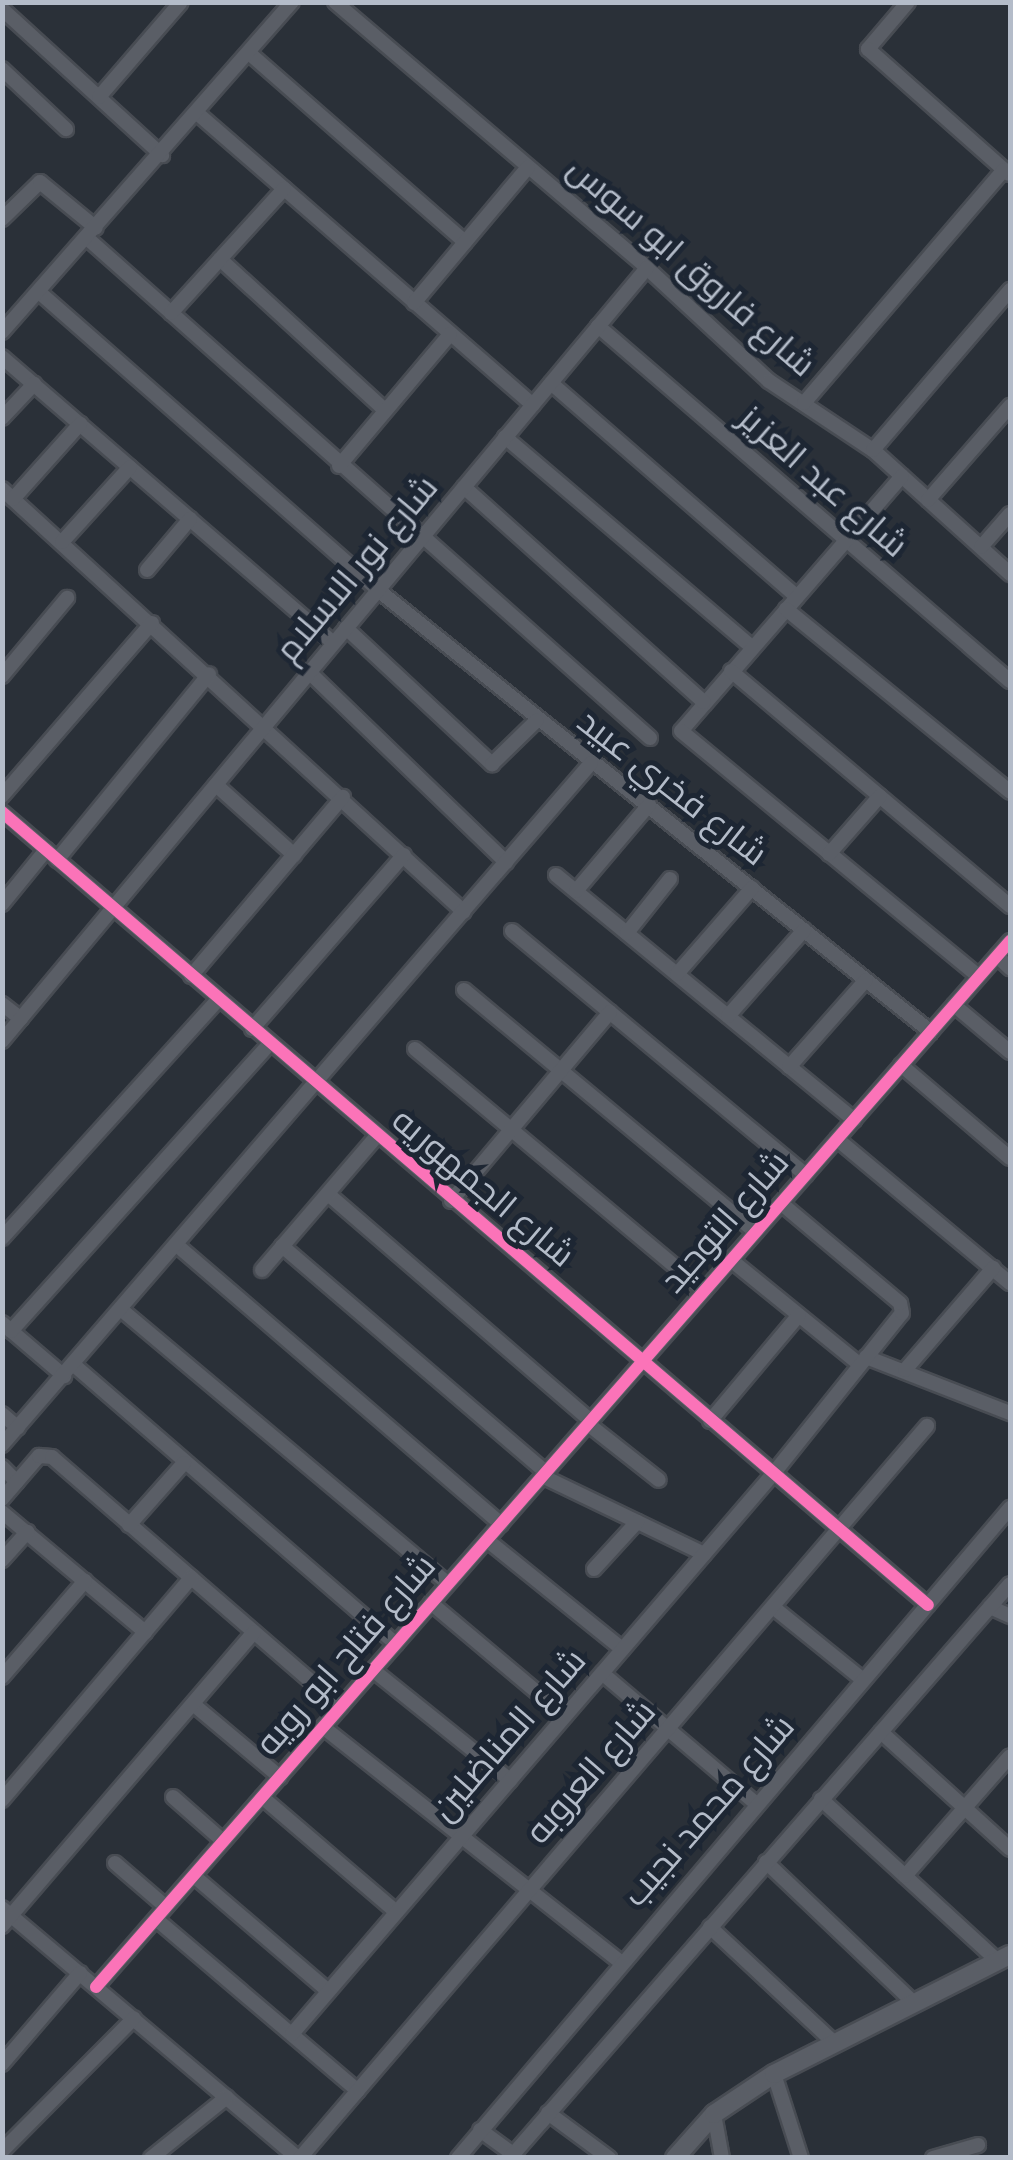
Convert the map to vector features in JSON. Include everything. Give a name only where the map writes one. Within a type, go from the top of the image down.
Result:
[{"type":"street","points":[[3,330],[292,2]]},
{"type":"street","name":"شارع فاروق ابو سوس","points":[[335,2],[647,268],[769,381],[873,450],[1010,574]]},
{"type":"street","points":[[804,403],[1007,173],[868,50],[908,2]]},
{"type":"street","points":[[99,97],[170,6]]},
{"type":"street","points":[[2,9],[162,154]]},
{"type":"street","points":[[249,52],[465,242]]},
{"type":"street","points":[[2,69],[66,129]]},
{"type":"street","points":[[197,114],[532,405]]},
{"type":"street","points":[[414,303],[528,166]]},
{"type":"street","points":[[2,218],[40,182],[171,313],[421,539],[650,738]]},
{"type":"street","points":[[171,313],[284,190]]},
{"type":"street","points":[[220,259],[386,410]]},
{"type":"street","name":"شارع نور الاسلام","points":[[2,1040],[647,268]]},
{"type":"street","points":[[873,450],[1010,290]]},
{"type":"street","name":"شارع فخري عبيد","points":[[38,292],[378,590],[536,721],[649,805],[931,1032]]},
{"type":"street","name":"شارع عبد العزيز","points":[[598,326],[1010,681]]},
{"type":"street","points":[[339,466],[450,334]]},
{"type":"street","points":[[2,357],[334,644]]},
{"type":"street","points":[[551,383],[791,603],[1010,792]]},
{"type":"street","points":[[2,418],[34,384]]},
{"type":"street","points":[[928,500],[1010,406]]},
{"type":"street","points":[[80,424],[8,494],[266,725],[464,912]]},
{"type":"street","points":[[505,437],[752,648]]},
{"type":"street","points":[[62,542],[130,467]]},
{"type":"street","points":[[902,476],[704,702],[682,733],[979,977]]},
{"type":"street","points":[[464,488],[704,702]]},
{"type":"street","points":[[981,548],[1010,514]]},
{"type":"street","points":[[147,570],[190,520]]},
{"type":"street","points":[[2,676],[67,598]]},
{"type":"street","points":[[2,796],[152,623]]},
{"type":"street","points":[[346,628],[495,766],[536,721]]},
{"type":"street","points":[[732,671],[1010,906]]},
{"type":"street","points":[[309,672],[506,862]]},
{"type":"street","points":[[2,904],[52,855],[210,674]]},
{"type":"street","points":[[2,1446],[123,1311],[591,763]]},
{"type":"street","points":[[216,785],[294,855]]},
{"type":"street","points":[[829,854],[880,796]]},
{"type":"street","points":[[191,976],[343,798]]},
{"type":"street","points":[[576,891],[649,805]]},
{"type":"street","name":"شارع الجمهوريه","points":[[2,812],[376,1138],[928,1605]]},
{"type":"street","points":[[252,1029],[404,855]]},
{"type":"street","points":[[556,875],[854,1120]]},
{"type":"street","points":[[626,933],[670,880]]},
{"type":"street","points":[[677,974],[752,888]]},
{"type":"street","points":[[512,930],[806,1175]]},
{"type":"street","points":[[728,1016],[804,930]]},
{"type":"street","name":"شارع التوحيد","points":[[642,1363],[1010,941]]},
{"type":"street","points":[[997,956],[1010,968]]},
{"type":"street","points":[[790,1067],[866,980]]},
{"type":"street","points":[[464,990],[756,1232]]},
{"type":"street","points":[[2,1238],[218,1000]]},
{"type":"street","points":[[2,1004],[20,1019]]},
{"type":"street","points":[[954,1005],[1010,1052]]},
{"type":"street","points":[[451,1200],[610,1012]]},
{"type":"street","points":[[268,1044],[7,1327],[184,1463],[396,1644]]},
{"type":"street","points":[[415,1050],[704,1291]]},
{"type":"street","points":[[902,1066],[1010,1158]]},
{"type":"street","points":[[262,1270],[376,1138]]},
{"type":"street","points":[[838,1139],[1010,1283]]},
{"type":"street","points":[[328,1194],[659,1480]]},
{"type":"street","name":"شارع المناضلين","points":[[292,2034],[773,1474],[902,1306],[781,1203]]},
{"type":"street","points":[[282,1246],[544,1474],[704,1554]]},
{"type":"street","points":[[178,1247],[501,1524]]},
{"type":"street","points":[[732,1260],[798,1315],[863,1361],[905,1370],[1010,1412]]},
{"type":"street","points":[[905,1370],[993,1268]]},
{"type":"street","points":[[123,1311],[448,1584]]},
{"type":"street","points":[[710,1421],[798,1315]]},
{"type":"street","name":"شارع فتاح ابو رويه","points":[[96,1987],[642,1363]]},
{"type":"street","points":[[2,1414],[18,1428]]},
{"type":"street","name":"شارع العروبه","points":[[299,2158],[927,1426]]},
{"type":"street","points":[[2,1499],[46,1455],[341,1707]]},
{"type":"street","points":[[129,1524],[184,1463]]},
{"type":"street","points":[[2,1467],[17,1482]]},
{"type":"street","name":"شارع محمد نجيب","points":[[458,2158],[754,1802],[1010,1508]]},
{"type":"street","points":[[2,1512],[146,1632]]},
{"type":"street","points":[[594,1569],[637,1522]]},
{"type":"street","points":[[2,1560],[27,1532]]},
{"type":"street","points":[[486,1540],[622,1649]]},
{"type":"street","points":[[2,1800],[192,1578]]},
{"type":"street","points":[[2,1677],[85,1581]]},
{"type":"street","points":[[480,2130],[512,2156],[1010,1584]]},
{"type":"street","points":[[431,1603],[565,1716]]},
{"type":"street","points":[[773,1607],[864,1680]]},
{"type":"street","points":[[990,1608],[1010,1616]]},
{"type":"street","points":[[254,1632],[5,1917],[80,1973],[299,2158]]},
{"type":"street","points":[[374,1670],[510,1780]]},
{"type":"street","points":[[602,1673],[754,1802]]},
{"type":"street","points":[[193,1704],[280,1777]]},
{"type":"street","points":[[324,1727],[619,1961]]},
{"type":"street","points":[[881,1732],[1010,1849]]},
{"type":"street","points":[[905,1876],[1010,1756]]},
{"type":"street","points":[[173,1797],[223,1841]]},
{"type":"street","points":[[262,1797],[396,1912]]},
{"type":"street","points":[[675,2158],[714,2114],[830,2040],[1005,1958],[905,1876],[821,1799]]},
{"type":"street","points":[[115,1862],[161,1913],[358,2090]]},
{"type":"street","points":[[766,1862],[914,2002]]},
{"type":"street","points":[[194,1876],[328,1991]]},
{"type":"street","points":[[710,1927],[830,2040]]},
{"type":"street","points":[[2,2064],[80,1973]]},
{"type":"street","points":[[2,2151],[134,2018]]},
{"type":"street","points":[[774,2074],[801,2158]]},
{"type":"street","points":[[151,2158],[226,2097]]},
{"type":"street","points":[[548,2113],[609,2158]]},
{"type":"street","points":[[714,2114],[722,2158]]},
{"type":"street","points":[[933,2158],[978,2145]]},
{"type":"cycle path","points":[[2,812],[928,1605]]},
{"type":"cycle path","points":[[96,1987],[1010,941]]}]
